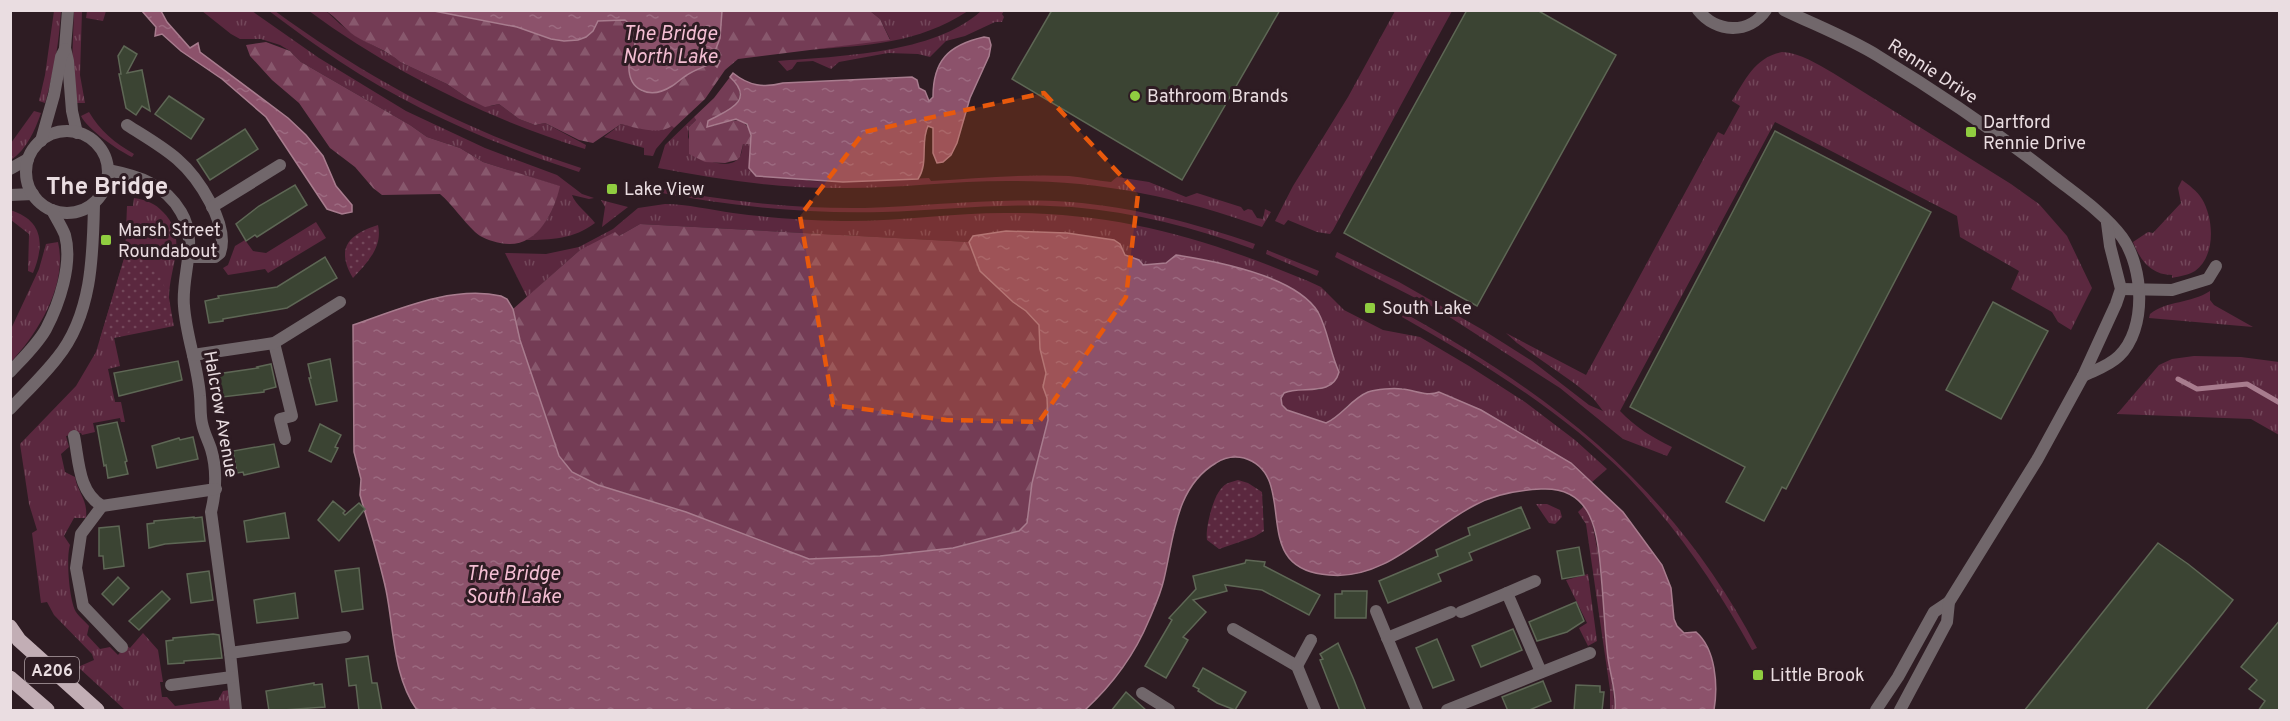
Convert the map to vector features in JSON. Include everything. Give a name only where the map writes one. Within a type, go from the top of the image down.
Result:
[{"type":"main road","name":"A206","points":[[10,627],[19,640],[97,711]]},
{"type":"main road","name":"A206","points":[[10,678],[47,711]]},
{"type":"street","points":[[68,10],[65,48],[72,111],[77,132]]},
{"type":"street","points":[[1698,10],[1716,26],[1732,29],[1748,26],[1762,17],[1766,10]]},
{"type":"street","name":"Rennie Drive","points":[[1784,10],[1876,55],[2010,142],[2084,201],[2122,238],[2140,289],[2140,304],[2132,337],[2120,355],[2109,364],[2083,376]]},
{"type":"street","points":[[10,169],[28,159],[41,141],[65,48]]},
{"type":"street","points":[[127,124],[180,161],[213,207],[223,237],[220,253],[215,257],[189,257]]},
{"type":"street","points":[[28,159],[27,177],[33,194],[45,207],[52,210],[79,212],[94,204],[105,189],[108,170],[104,154],[93,140],[77,132],[58,132],[41,141]]},
{"type":"street","points":[[213,207],[280,165]]},
{"type":"street","name":"Halcrow Avenue","points":[[108,170],[140,177],[157,187],[181,211],[187,227],[189,257],[184,305],[201,396],[200,412],[204,437],[211,449],[216,489],[211,512],[236,711]]},
{"type":"street","points":[[10,195],[33,194]]},
{"type":"street","points":[[10,409],[58,357],[76,325],[87,291],[93,260],[94,204]]},
{"type":"street","points":[[10,372],[45,330],[61,289],[67,249],[64,235],[52,210]]},
{"type":"street","points":[[1876,711],[1934,612],[1949,602],[2031,470],[2083,376],[2110,319],[2121,289],[2110,246],[2107,223]]},
{"type":"street","points":[[2121,289],[2172,290],[2208,279],[2216,266]]},
{"type":"street","points":[[193,355],[274,343],[340,302]]},
{"type":"street","points":[[274,343],[292,416],[280,419],[285,439]]},
{"type":"street","points":[[74,436],[85,490],[95,502],[102,506],[216,489]]},
{"type":"street","points":[[102,506],[81,534],[76,568],[83,606],[122,647]]},
{"type":"street","points":[[1387,638],[1535,581]]},
{"type":"street","points":[[1507,593],[1541,672]]},
{"type":"street","points":[[1900,711],[1947,622],[1949,602]]},
{"type":"street","points":[[1376,611],[1417,711]]},
{"type":"street","points":[[1233,629],[1297,666],[1315,711]]},
{"type":"street","points":[[230,653],[345,637]]},
{"type":"street","points":[[1297,666],[1311,640]]},
{"type":"street","points":[[1447,711],[1480,705],[1541,672],[1590,653]]},
{"type":"street","points":[[171,685],[232,678]]},
{"type":"street","points":[[1142,693],[1169,711]]},
{"type":"highlighted area","points":[[1044,93],[1138,194],[1126,297],[1039,422],[946,420],[833,405],[800,216],[864,132]]},
{"type":"green space","points":[[87,10],[106,11],[103,21],[86,18]]},
{"type":"green space","points":[[54,11],[61,11],[60,23],[45,103],[39,101]]},
{"type":"green space","points":[[74,11],[82,11],[80,75],[85,103],[77,103],[72,65]]},
{"type":"green space","points":[[202,11],[252,11],[319,58],[406,111],[485,148],[557,175],[582,194],[594,198],[572,195],[595,223],[571,235],[553,239],[526,240],[548,217],[559,186],[483,162],[460,148],[427,137],[301,62],[280,45],[261,39],[240,39]]},
{"type":"green space","points":[[269,11],[275,11],[347,60],[422,102],[499,138],[581,168],[579,172],[486,138],[426,111],[367,79]]},
{"type":"green space","points":[[309,11],[326,11],[356,36],[400,62],[447,84],[469,99],[491,106],[499,104],[519,119],[535,125],[545,123],[586,145],[585,149],[512,123],[441,91],[373,54]]},
{"type":"green space","points":[[326,11],[434,11],[517,27],[564,41],[593,31],[598,21],[625,20],[633,29],[635,39],[634,50],[629,60],[629,75],[641,91],[648,93],[674,85],[688,73],[712,63],[716,66],[714,54],[720,38],[722,11],[870,11],[880,19],[890,40],[738,59],[725,70],[705,99],[674,128],[672,126],[661,130],[647,130],[621,124],[593,143],[579,140],[545,123],[535,125],[519,119],[499,104],[485,107],[447,84],[400,62],[355,36]]},
{"type":"green space","points":[[870,11],[968,11],[949,22],[911,37],[872,44],[809,50],[890,39],[880,19]]},
{"type":"green space","points":[[981,11],[1004,11],[1002,14],[1004,17],[1002,22],[995,22],[965,36],[946,41],[930,57],[918,54],[888,53],[839,62],[831,69],[813,61],[797,62],[792,69],[787,71],[778,61],[857,54],[912,44],[938,36],[961,25]]},
{"type":"green space","points":[[1395,11],[1452,11],[1330,234],[1317,232],[1288,220],[1284,225],[1275,221],[1293,186],[1348,97]]},
{"type":"green space","points":[[266,42],[290,51],[301,62],[427,137],[460,148],[483,162],[560,186],[548,218],[533,236],[512,244],[500,243],[477,234],[440,194],[382,195],[355,167],[330,148],[299,103],[272,80],[250,56],[246,45]]},
{"type":"green space","points":[[1782,52],[1802,57],[1833,73],[2011,184],[2039,204],[2067,236],[2092,288],[2071,330],[2058,322],[2052,312],[2011,289],[2019,271],[1960,237],[1957,216],[1775,122],[1620,411],[1644,432],[1672,447],[1667,456],[1623,439],[1560,388],[1437,309],[1335,257],[1337,252],[1399,282],[1483,330],[1532,361],[1589,405],[1603,411],[1593,398],[1506,333],[1586,375],[1718,132],[1724,135],[1740,106],[1732,101],[1758,64]]},
{"type":"green space","points":[[730,77],[736,84],[739,97],[728,111],[714,117],[713,126],[727,121],[741,120],[750,129],[751,144],[743,144],[737,160],[725,163],[705,162],[689,154],[689,127],[696,120],[694,117],[714,98]]},
{"type":"green space","points":[[34,111],[41,113],[33,132],[26,145],[11,160],[11,143]]},
{"type":"green space","points":[[89,112],[108,136],[134,154],[132,157],[96,133],[84,121],[81,116]]},
{"type":"green space","points":[[694,117],[696,120],[689,127],[688,137],[696,157],[724,164],[735,162],[740,157],[743,144],[751,144],[749,162],[810,181],[843,182],[929,178],[931,181],[1052,176],[1111,182],[1117,177],[1149,182],[1186,197],[1197,193],[1241,207],[1244,211],[1252,210],[1257,218],[1263,219],[1265,209],[1271,212],[1262,227],[1172,200],[1080,184],[994,181],[813,188],[746,182],[658,168],[665,145]]},
{"type":"green space","points":[[621,124],[643,129],[673,126],[674,128],[656,149],[653,156],[644,155],[644,148],[604,137]]},
{"type":"green space","points":[[2182,180],[2195,191],[2206,207],[2211,227],[2210,247],[2202,264],[2195,271],[2172,278],[2172,275],[2158,272],[2147,265],[2133,242],[2148,232],[2153,233],[2181,203],[2178,188]]},
{"type":"green space","points":[[653,187],[732,200],[812,207],[865,208],[1018,201],[1094,204],[1164,217],[1255,244],[1253,249],[1164,222],[1095,209],[1025,205],[882,212],[824,212],[709,201],[651,191]]},
{"type":"green space","points":[[134,198],[150,202],[160,209],[171,222],[175,232],[176,253],[169,298],[174,326],[114,338],[120,366],[108,369],[115,402],[121,402],[125,422],[121,422],[120,418],[93,423],[95,432],[66,436],[69,447],[61,454],[65,472],[75,477],[86,511],[86,518],[74,518],[64,536],[70,545],[68,568],[70,589],[76,612],[89,626],[87,635],[100,649],[110,647],[118,655],[126,645],[130,648],[143,633],[158,650],[163,682],[160,682],[162,697],[167,697],[175,706],[218,700],[223,691],[230,690],[234,710],[125,710],[78,667],[94,660],[92,654],[54,615],[47,602],[41,603],[32,533],[37,530],[29,504],[20,444],[76,386],[96,352],[125,255],[127,206],[133,206]]},
{"type":"green space","points":[[601,200],[628,207],[602,227],[605,207]]},
{"type":"green space","points":[[665,204],[760,216],[841,221],[992,213],[1054,214],[1129,224],[1200,241],[1271,266],[1321,287],[1344,310],[1383,330],[1420,337],[1525,402],[1575,440],[1607,469],[1591,483],[1571,463],[1432,395],[1400,388],[1348,405],[1334,419],[1326,423],[1287,410],[1282,406],[1281,398],[1284,393],[1289,390],[1319,390],[1339,373],[1318,312],[1307,299],[1274,280],[1212,261],[1176,255],[1166,263],[1143,265],[1139,260],[1067,233],[1006,231],[973,236],[969,242],[640,224],[619,236],[580,250],[527,297],[505,253],[546,254],[579,247],[613,229],[638,208]]},
{"type":"green space","points":[[10,210],[29,220],[38,234],[39,252],[33,273],[28,271],[29,234],[11,220]]},
{"type":"green space","points":[[316,222],[326,238],[268,273],[265,269],[228,275],[223,268],[228,265],[235,246],[245,240],[253,251],[266,253]]},
{"type":"green space","points":[[640,224],[969,242],[980,271],[1039,325],[1040,349],[1046,373],[1043,387],[1047,398],[1048,420],[1032,483],[1027,523],[1019,531],[953,548],[880,556],[809,559],[686,512],[598,485],[572,472],[559,456],[520,340],[513,309],[580,250],[615,232],[619,236]]},
{"type":"green space","points":[[378,225],[378,240],[373,254],[353,278],[345,258],[345,250],[359,233]]},
{"type":"green space","points":[[58,242],[59,275],[55,291],[40,323],[11,362],[11,329],[39,269],[46,244]]},
{"type":"green space","points":[[128,246],[159,273],[169,298],[173,322],[100,339]]},
{"type":"green space","points":[[1267,250],[1319,271],[1317,276],[1266,254]]},
{"type":"green space","points":[[2210,291],[2210,300],[2214,305],[2253,327],[2149,318],[2150,314],[2157,310]]},
{"type":"green space","points":[[1404,313],[1460,345],[1512,379],[1607,453],[1649,495],[1688,541],[1724,592],[1757,648],[1752,650],[1725,604],[1680,538],[1628,477],[1603,453],[1549,410],[1492,370],[1402,317]]},
{"type":"green space","points":[[2194,356],[2241,357],[2279,362],[2279,435],[2251,419],[2117,414],[2159,365],[2172,359]]},
{"type":"green space","points":[[1238,480],[1262,492],[1264,531],[1254,537],[1219,549],[1207,540],[1210,513],[1223,487]]},
{"type":"green space","points":[[1536,504],[1547,504],[1560,510],[1562,517],[1555,524],[1549,523]]},
{"type":"green space","points":[[1585,505],[1590,513],[1598,552],[1615,710],[1610,710],[1610,690],[1586,524],[1578,512]]},
{"type":"green space","points":[[1588,574],[1597,641],[1588,646],[1579,628],[1587,623],[1566,580]]},
{"type":"water","points":[[142,11],[161,11],[167,22],[190,48],[198,43],[200,52],[288,118],[306,135],[323,156],[336,186],[352,205],[352,212],[342,214],[327,209],[266,117],[222,79],[181,51],[162,34],[155,36],[156,27]]},
{"type":"water","name":"The Bridge North Lake","points":[[434,11],[722,11],[720,38],[714,54],[720,61],[717,67],[712,63],[690,73],[664,90],[648,92],[636,86],[629,73],[635,37],[634,31],[625,20],[598,21],[593,31],[586,37],[564,41],[517,27]]},
{"type":"water","points":[[984,37],[989,38],[991,45],[989,56],[970,98],[957,143],[951,155],[943,162],[937,163],[933,153],[933,128],[928,126],[923,166],[918,179],[843,182],[756,176],[749,168],[751,135],[747,124],[736,119],[707,127],[708,121],[736,105],[739,99],[738,86],[730,77],[733,73],[745,81],[763,85],[912,77],[917,80],[919,88],[925,91],[929,101],[933,97],[936,74],[945,57],[961,45]]},
{"type":"water","name":"The Bridge South Lake","points":[[1006,231],[1067,233],[1114,240],[1120,244],[1125,255],[1139,260],[1143,265],[1166,263],[1176,255],[1212,261],[1253,272],[1292,289],[1307,299],[1318,312],[1339,372],[1330,385],[1323,388],[1284,393],[1281,398],[1282,405],[1287,410],[1326,423],[1368,392],[1394,389],[1425,394],[1439,392],[1481,410],[1571,463],[1623,512],[1662,565],[1671,588],[1674,619],[1677,626],[1684,633],[1696,632],[1703,639],[1712,658],[1716,690],[1714,710],[1615,710],[1596,535],[1584,507],[1574,497],[1560,490],[1541,489],[1499,495],[1458,515],[1388,562],[1350,575],[1329,575],[1302,568],[1289,558],[1278,532],[1272,488],[1266,475],[1258,465],[1237,457],[1226,458],[1216,463],[1202,473],[1192,485],[1178,515],[1164,579],[1156,605],[1143,633],[1122,668],[1085,710],[417,710],[403,683],[399,668],[386,590],[360,495],[361,479],[354,452],[353,325],[406,306],[444,296],[482,293],[501,296],[507,299],[513,309],[520,340],[559,456],[572,472],[598,485],[686,512],[809,559],[880,556],[953,548],[1019,531],[1027,523],[1032,483],[1048,420],[1047,398],[1043,387],[1046,373],[1040,349],[1039,325],[980,271],[969,242],[973,236]]},
{"type":"building","name":"Bathroom Brands","points":[[1052,10],[1280,10],[1182,180],[1012,79]]},
{"type":"building","points":[[1467,10],[1537,10],[1616,55],[1477,306],[1344,233]]},
{"type":"building","points":[[124,46],[137,54],[127,73],[142,70],[150,111],[142,106],[136,115],[126,108],[119,74],[121,74],[118,56]]},
{"type":"building","points":[[169,96],[204,119],[191,139],[155,114]]},
{"type":"building","points":[[245,129],[258,149],[210,180],[197,160]]},
{"type":"building","points":[[1775,131],[1931,212],[1786,489],[1782,487],[1764,521],[1726,502],[1745,467],[1630,407]]},
{"type":"building","points":[[295,185],[307,205],[257,237],[255,235],[246,241],[236,224],[259,206]]},
{"type":"building","points":[[325,257],[337,278],[287,308],[209,323],[205,301],[219,298],[218,296],[277,287]]},
{"type":"building","points":[[1993,302],[2048,331],[2001,419],[1946,390]]},
{"type":"building","points":[[330,359],[337,401],[316,405],[308,364]]},
{"type":"building","points":[[178,361],[182,380],[119,396],[114,373]]},
{"type":"building","points":[[271,364],[276,387],[264,390],[264,392],[222,397],[217,374]]},
{"type":"building","points":[[117,422],[128,474],[108,478],[97,426]]},
{"type":"building","points":[[320,424],[341,435],[331,462],[309,451]]},
{"type":"building","points":[[193,437],[198,459],[157,468],[152,446],[179,438],[180,440]]},
{"type":"building","points":[[274,444],[279,467],[244,475],[243,472],[237,473],[233,451]]},
{"type":"building","points":[[333,501],[345,511],[343,513],[345,515],[359,503],[365,509],[339,541],[318,520]]},
{"type":"building","points":[[1521,507],[1530,528],[1469,553],[1472,560],[1438,574],[1441,581],[1388,603],[1379,581],[1438,556],[1436,550],[1470,535],[1468,528]]},
{"type":"building","points":[[285,513],[289,538],[247,542],[244,521]]},
{"type":"building","points":[[202,517],[205,541],[165,544],[149,548],[147,524],[154,523],[154,521]]},
{"type":"building","points":[[119,526],[124,566],[104,569],[103,556],[99,556],[99,528]]},
{"type":"building","points":[[2158,543],[2233,600],[2145,711],[2024,711]]},
{"type":"building","points":[[1579,547],[1584,575],[1562,579],[1557,551]]},
{"type":"building","points":[[1246,560],[1265,562],[1264,566],[1320,595],[1309,615],[1262,590],[1225,585],[1227,591],[1193,600],[1206,612],[1183,637],[1188,640],[1166,678],[1145,666],[1172,620],[1169,618],[1196,589],[1193,576],[1245,563]]},
{"type":"building","points":[[359,568],[363,609],[342,612],[335,571]]},
{"type":"building","points":[[209,571],[213,600],[191,603],[187,574]]},
{"type":"building","points":[[118,577],[129,588],[113,605],[102,594]]},
{"type":"building","points":[[162,591],[170,599],[139,630],[129,621]]},
{"type":"building","points":[[1342,591],[1367,591],[1366,618],[1335,618],[1335,594],[1342,594]]},
{"type":"building","points":[[295,593],[298,618],[257,623],[254,600]]},
{"type":"building","points":[[1576,602],[1584,621],[1567,632],[1537,641],[1529,622]]},
{"type":"building","points":[[2280,620],[2280,711],[2258,711],[2265,701],[2249,689],[2257,680],[2241,667]]},
{"type":"building","points":[[1513,629],[1522,650],[1481,667],[1472,646]]},
{"type":"building","points":[[219,635],[222,658],[168,664],[166,641],[173,640],[173,638]]},
{"type":"building","points":[[1437,639],[1454,680],[1433,688],[1416,648]]},
{"type":"building","points":[[1338,643],[1366,711],[1340,711],[1320,660],[1323,659],[1320,654]]},
{"type":"building","points":[[368,656],[372,683],[377,683],[382,711],[359,711],[356,685],[349,686],[346,659]]},
{"type":"building","points":[[1203,668],[1246,692],[1235,710],[1217,703],[1193,686]]},
{"type":"building","points":[[1543,681],[1551,701],[1527,711],[1508,711],[1502,697]]},
{"type":"building","points":[[314,683],[314,685],[322,684],[325,707],[269,711],[266,691]]},
{"type":"building","points":[[1576,685],[1600,686],[1600,692],[1604,692],[1602,711],[1574,711]]},
{"type":"building","points":[[1126,692],[1147,711],[1111,711]]},
{"type":"waterway","points":[[2178,379],[2197,389],[2247,384],[2280,403]]},
{"type":"place","name":"Bathroom Brands","points":[[1135,96]]},
{"type":"place","name":"Dartford Rennie Drive","points":[[1971,132]]},
{"type":"place","name":"Lake View","points":[[612,189]]},
{"type":"place","name":"Marsh Street Roundabout","points":[[106,240]]},
{"type":"place","name":"South Lake","points":[[1370,308]]},
{"type":"place","name":"Little Brook","points":[[1758,675]]},
{"type":"district","name":"The Bridge","points":[[107,186]]}]
